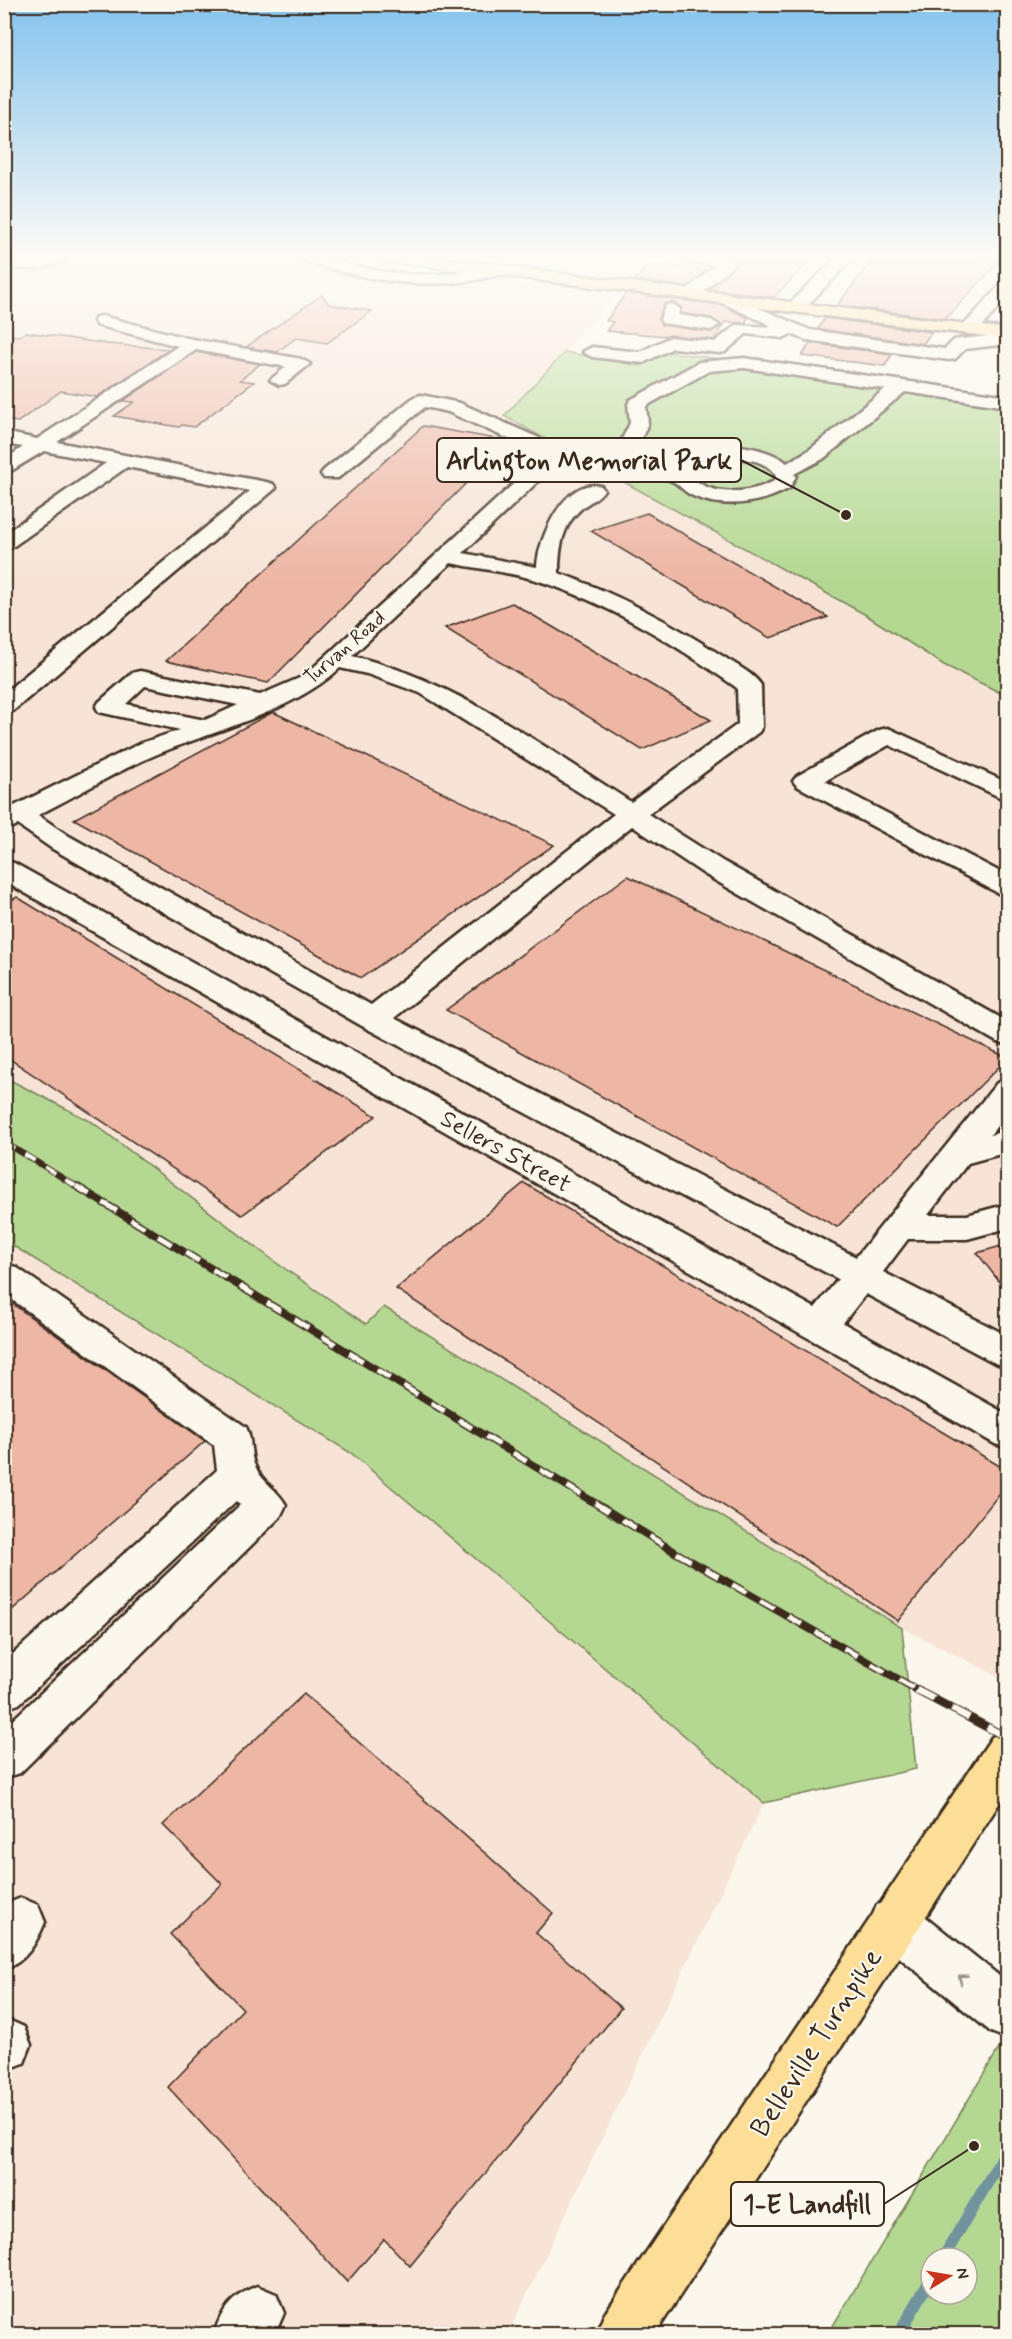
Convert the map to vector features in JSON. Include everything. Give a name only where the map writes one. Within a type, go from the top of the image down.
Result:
[{"type":"main road","name":"Belleville Turnpike","points":[[623,2334],[1008,1750]]},
{"type":"street","points":[[4,469],[162,364]]},
{"type":"street","points":[[279,380],[301,364]]},
{"type":"street","points":[[680,477],[680,467],[687,461],[697,456],[727,452],[758,456],[773,461],[786,476],[783,484],[774,490],[742,497],[705,493],[691,487],[680,477],[645,464],[635,457],[628,447],[629,439],[639,423],[637,404],[705,366],[714,364]]},
{"type":"street","points":[[752,364],[1008,402]]},
{"type":"street","points":[[841,364],[997,385]]},
{"type":"street","points":[[784,471],[803,464],[885,395],[904,385]]},
{"type":"street","name":"Turvan Road","points":[[12,818],[150,748],[208,728],[312,681],[333,659],[545,465],[532,442],[453,407],[420,401],[331,474]]},
{"type":"street","points":[[4,438],[266,488],[4,706]]},
{"type":"street","points":[[4,544],[124,460]]},
{"type":"street","points":[[549,577],[548,553],[554,527],[575,502],[594,490]]},
{"type":"street","points":[[373,1019],[632,814],[750,727],[749,685],[710,657],[612,602],[549,577],[446,556]]},
{"type":"street","points":[[333,659],[374,668],[428,688],[632,814],[714,868],[1008,1035]]},
{"type":"street","points":[[208,728],[108,707],[140,678],[262,703]]},
{"type":"street","points":[[1008,793],[888,735],[806,781],[1008,887]]},
{"type":"street","points":[[12,818],[70,848],[373,1019],[1008,1353]]},
{"type":"street","name":"Sellers Street","points":[[4,869],[1008,1433]]},
{"type":"street","points":[[819,1328],[1008,1090]]},
{"type":"street","points":[[955,1155],[1008,1141]]},
{"type":"street","points":[[898,1227],[967,1227],[1008,1216]]},
{"type":"street","points":[[4,1276],[233,1438],[232,1462],[237,1476],[266,1505],[4,1758]]},
{"type":"street","points":[[4,1690],[237,1476]]},
{"type":"street","points":[[894,1922],[1008,2015]]},
{"type":"shaded area","points":[[4,364],[552,364],[504,416],[866,615],[944,665],[1007,696],[1006,1680],[902,1628],[385,1307],[366,1324],[278,1264],[92,1122],[5,1077]]},
{"type":"shaded area","points":[[4,1241],[351,1453],[764,1803],[508,2334],[5,2334]]},
{"type":"green space","points":[[553,364],[639,366],[758,364],[1007,398],[1007,696],[944,665],[866,615],[504,416]]},
{"type":"green space","points":[[4,1077],[92,1122],[278,1264],[366,1324],[384,1307],[902,1628],[916,1769],[764,1803],[351,1453],[5,1241]]},
{"type":"green space","points":[[1007,2035],[1007,2334],[828,2334]]},
{"type":"building","points":[[4,364],[147,364],[97,397],[61,391],[18,422],[4,420]]},
{"type":"building","points":[[178,364],[260,364],[240,380],[254,382],[194,427],[182,425],[179,427],[114,416],[134,402],[123,401]]},
{"type":"building","points":[[423,426],[508,441],[268,683],[166,661]]},
{"type":"building","points":[[647,513],[828,617],[770,638],[591,531]]},
{"type":"building","points":[[512,603],[711,720],[642,750],[445,628]]},
{"type":"building","points":[[273,712],[554,845],[361,978],[74,819]]},
{"type":"building","points":[[628,876],[1008,1058],[837,1227],[446,1010]]},
{"type":"building","points":[[17,897],[376,1116],[242,1215],[4,1055],[4,904]]},
{"type":"building","points":[[524,1183],[1008,1471],[1008,1483],[898,1621],[396,1289]]},
{"type":"building","points":[[1008,1244],[1008,1293],[977,1253]]},
{"type":"building","points":[[4,1298],[205,1441],[4,1617]]},
{"type":"building","points":[[304,1694],[553,1913],[536,1933],[621,2008],[410,2266],[384,2239],[347,2282],[168,2087],[243,2009],[170,1934],[222,1884],[163,1825]]},
{"type":"waterway","points":[[950,2246],[1008,2148]]},
{"type":"waterway","points":[[899,2334],[919,2300]]},
{"type":"railway","points":[[4,1142],[79,1188]]},
{"type":"railway","points":[[76,1186],[675,1552],[919,1691]]},
{"type":"railway","points":[[916,1690],[1008,1738]]},
{"type":"place","name":"Arlington Memorial Park","points":[[846,515]]},
{"type":"place","name":"1-E Landfill","points":[[974,2146]]}]
